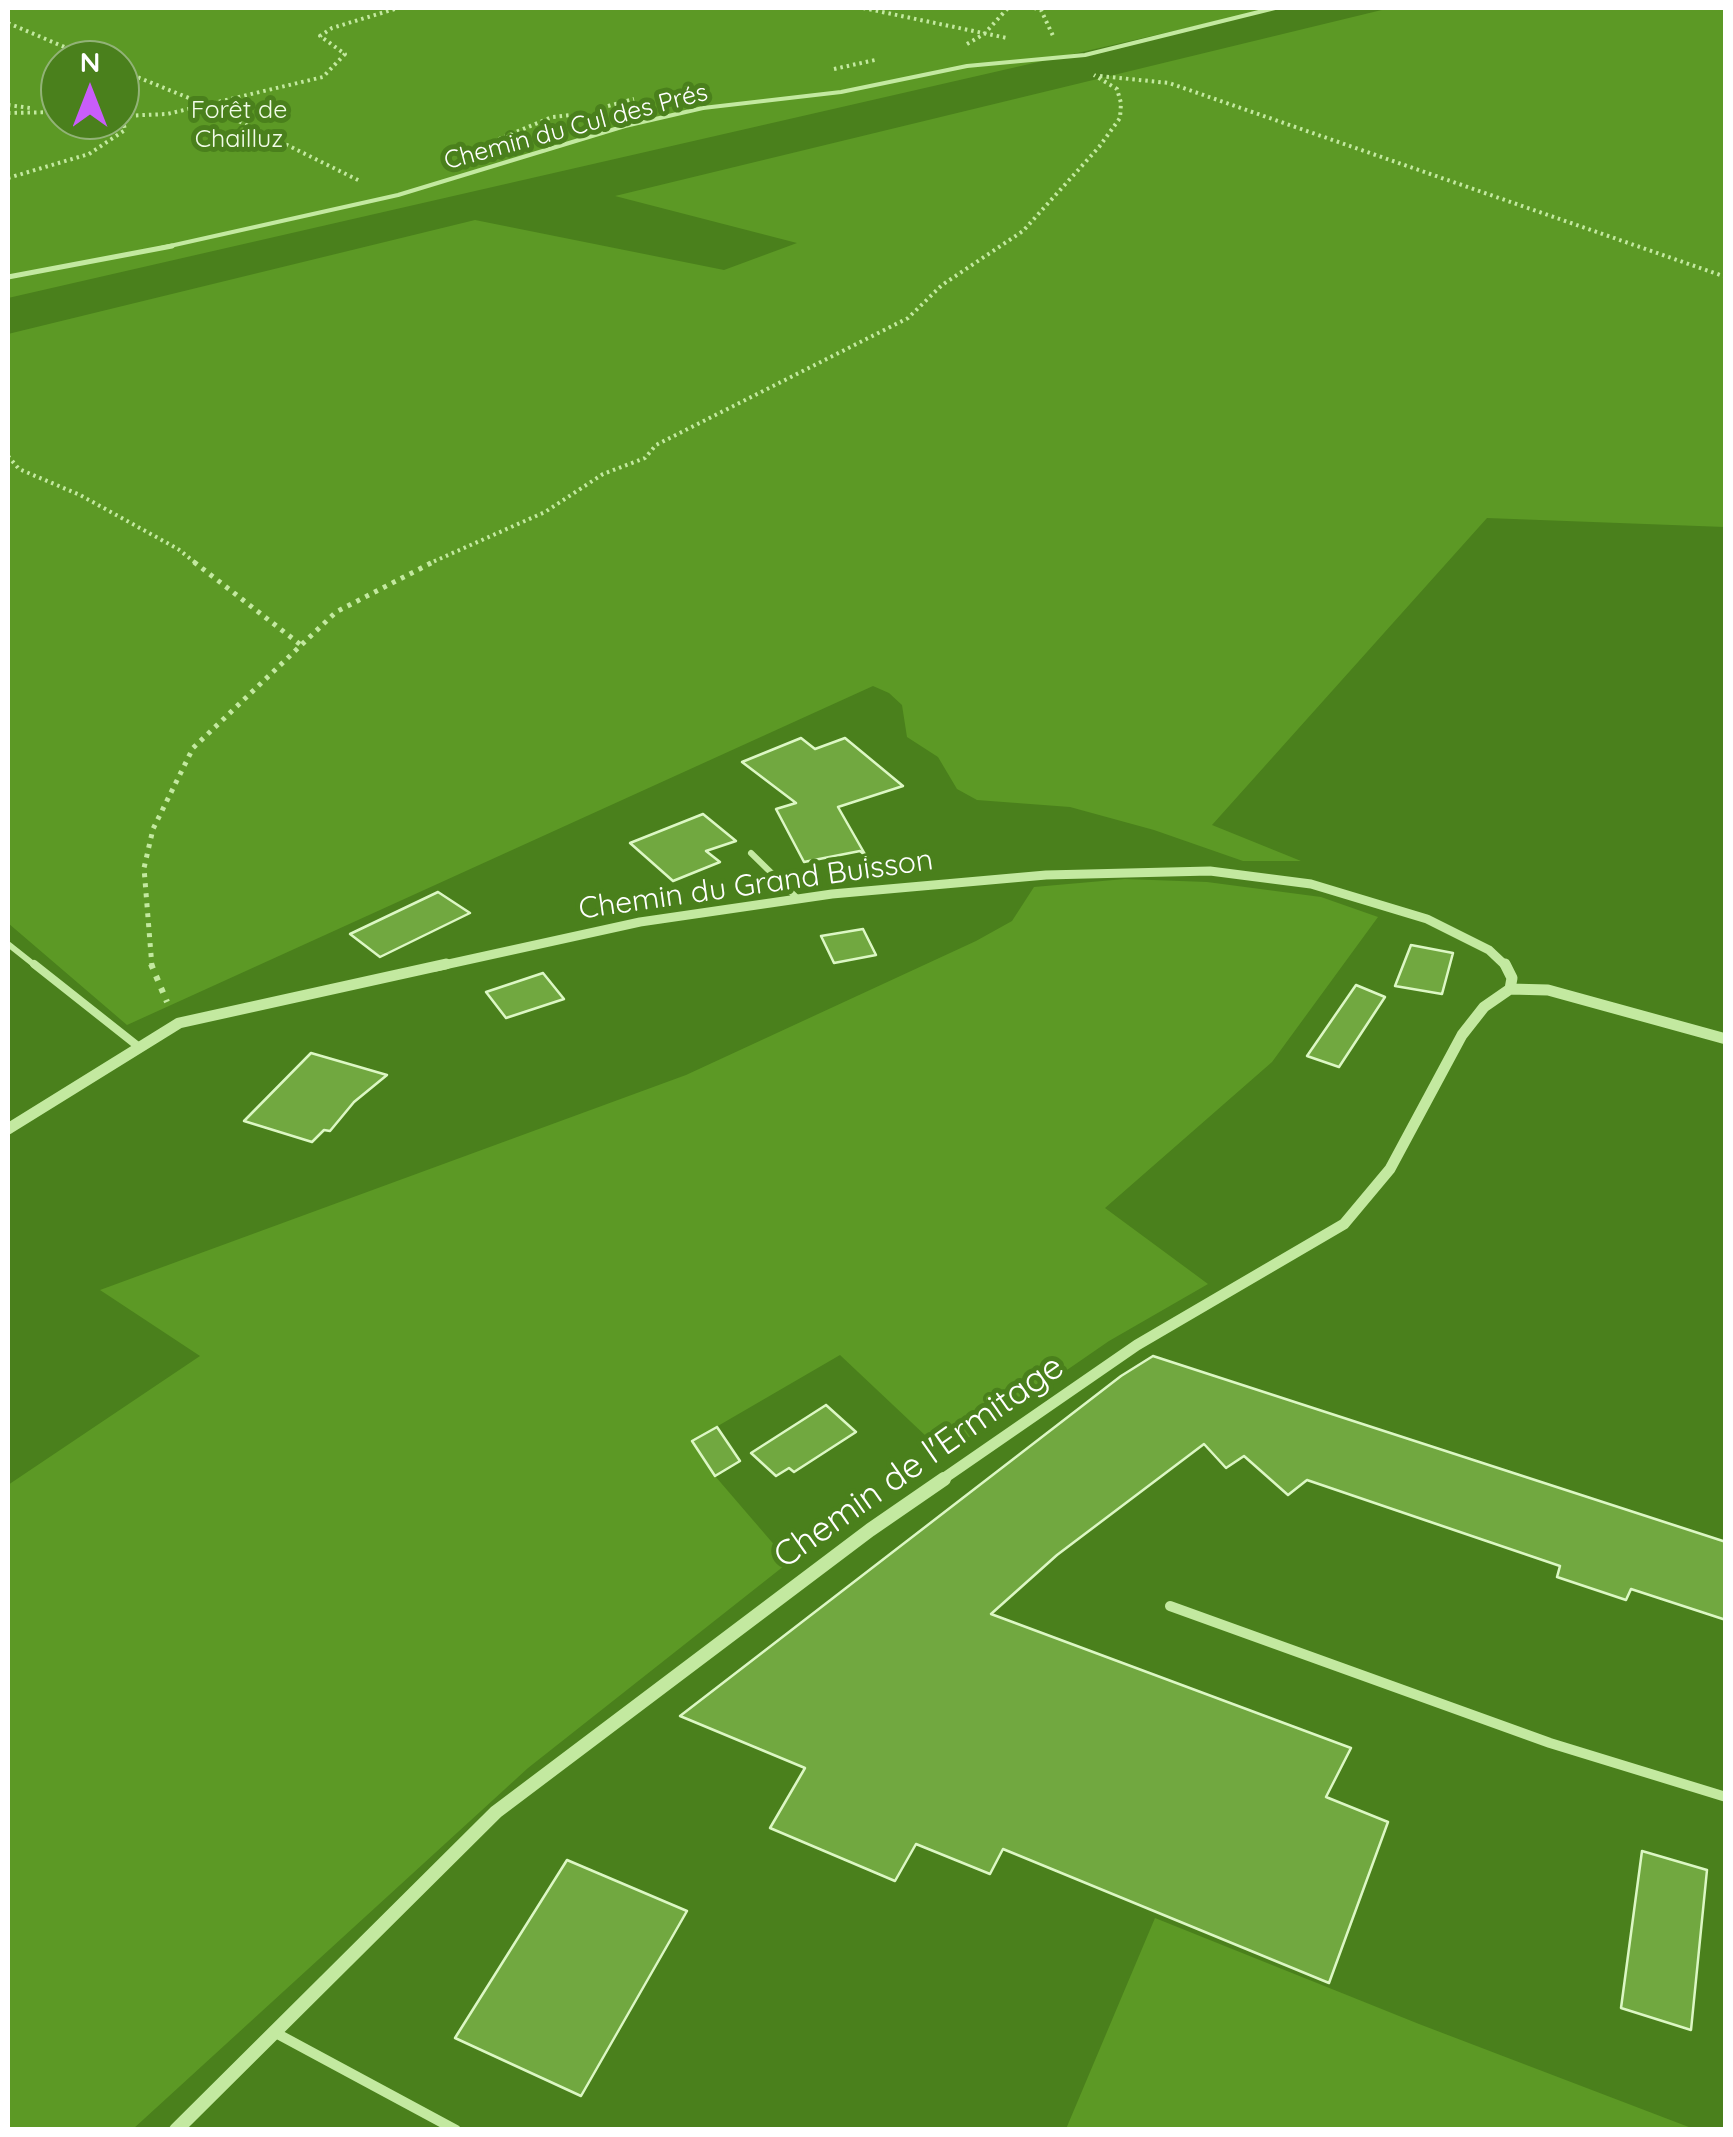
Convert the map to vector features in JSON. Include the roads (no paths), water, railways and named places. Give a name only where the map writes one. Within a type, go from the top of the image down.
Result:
[{"type":"street","name":"Chemin du Grand Buisson","points":[[8,1129],[178,1023],[536,943],[797,898],[1046,876],[1210,870],[1311,884],[1427,918],[1489,950],[1506,965],[1512,978],[1510,989]]},
{"type":"street","points":[[1510,989],[1548,990],[1585,998],[1726,1039]]},
{"type":"street","name":"Chemin de l'Ermitage","points":[[176,2130],[496,1812],[870,1530],[1137,1345],[1344,1224],[1390,1170],[1462,1035],[1484,1007],[1510,989]]},
{"type":"lane","name":"Chemin du Cul des Prés","points":[[8,277],[144,252],[398,195],[625,126],[703,108],[841,92],[967,66],[1085,55],[1275,8]]},
{"type":"lane","points":[[751,853],[797,898]]},
{"type":"lane","points":[[8,944],[139,1047]]},
{"type":"lane","points":[[1170,1606],[1550,1743],[1726,1798]]},
{"type":"lane","points":[[274,2032],[456,2130]]},
{"type":"park label","name":"Forêt de Chailluz","points":[[239,124]]}]
